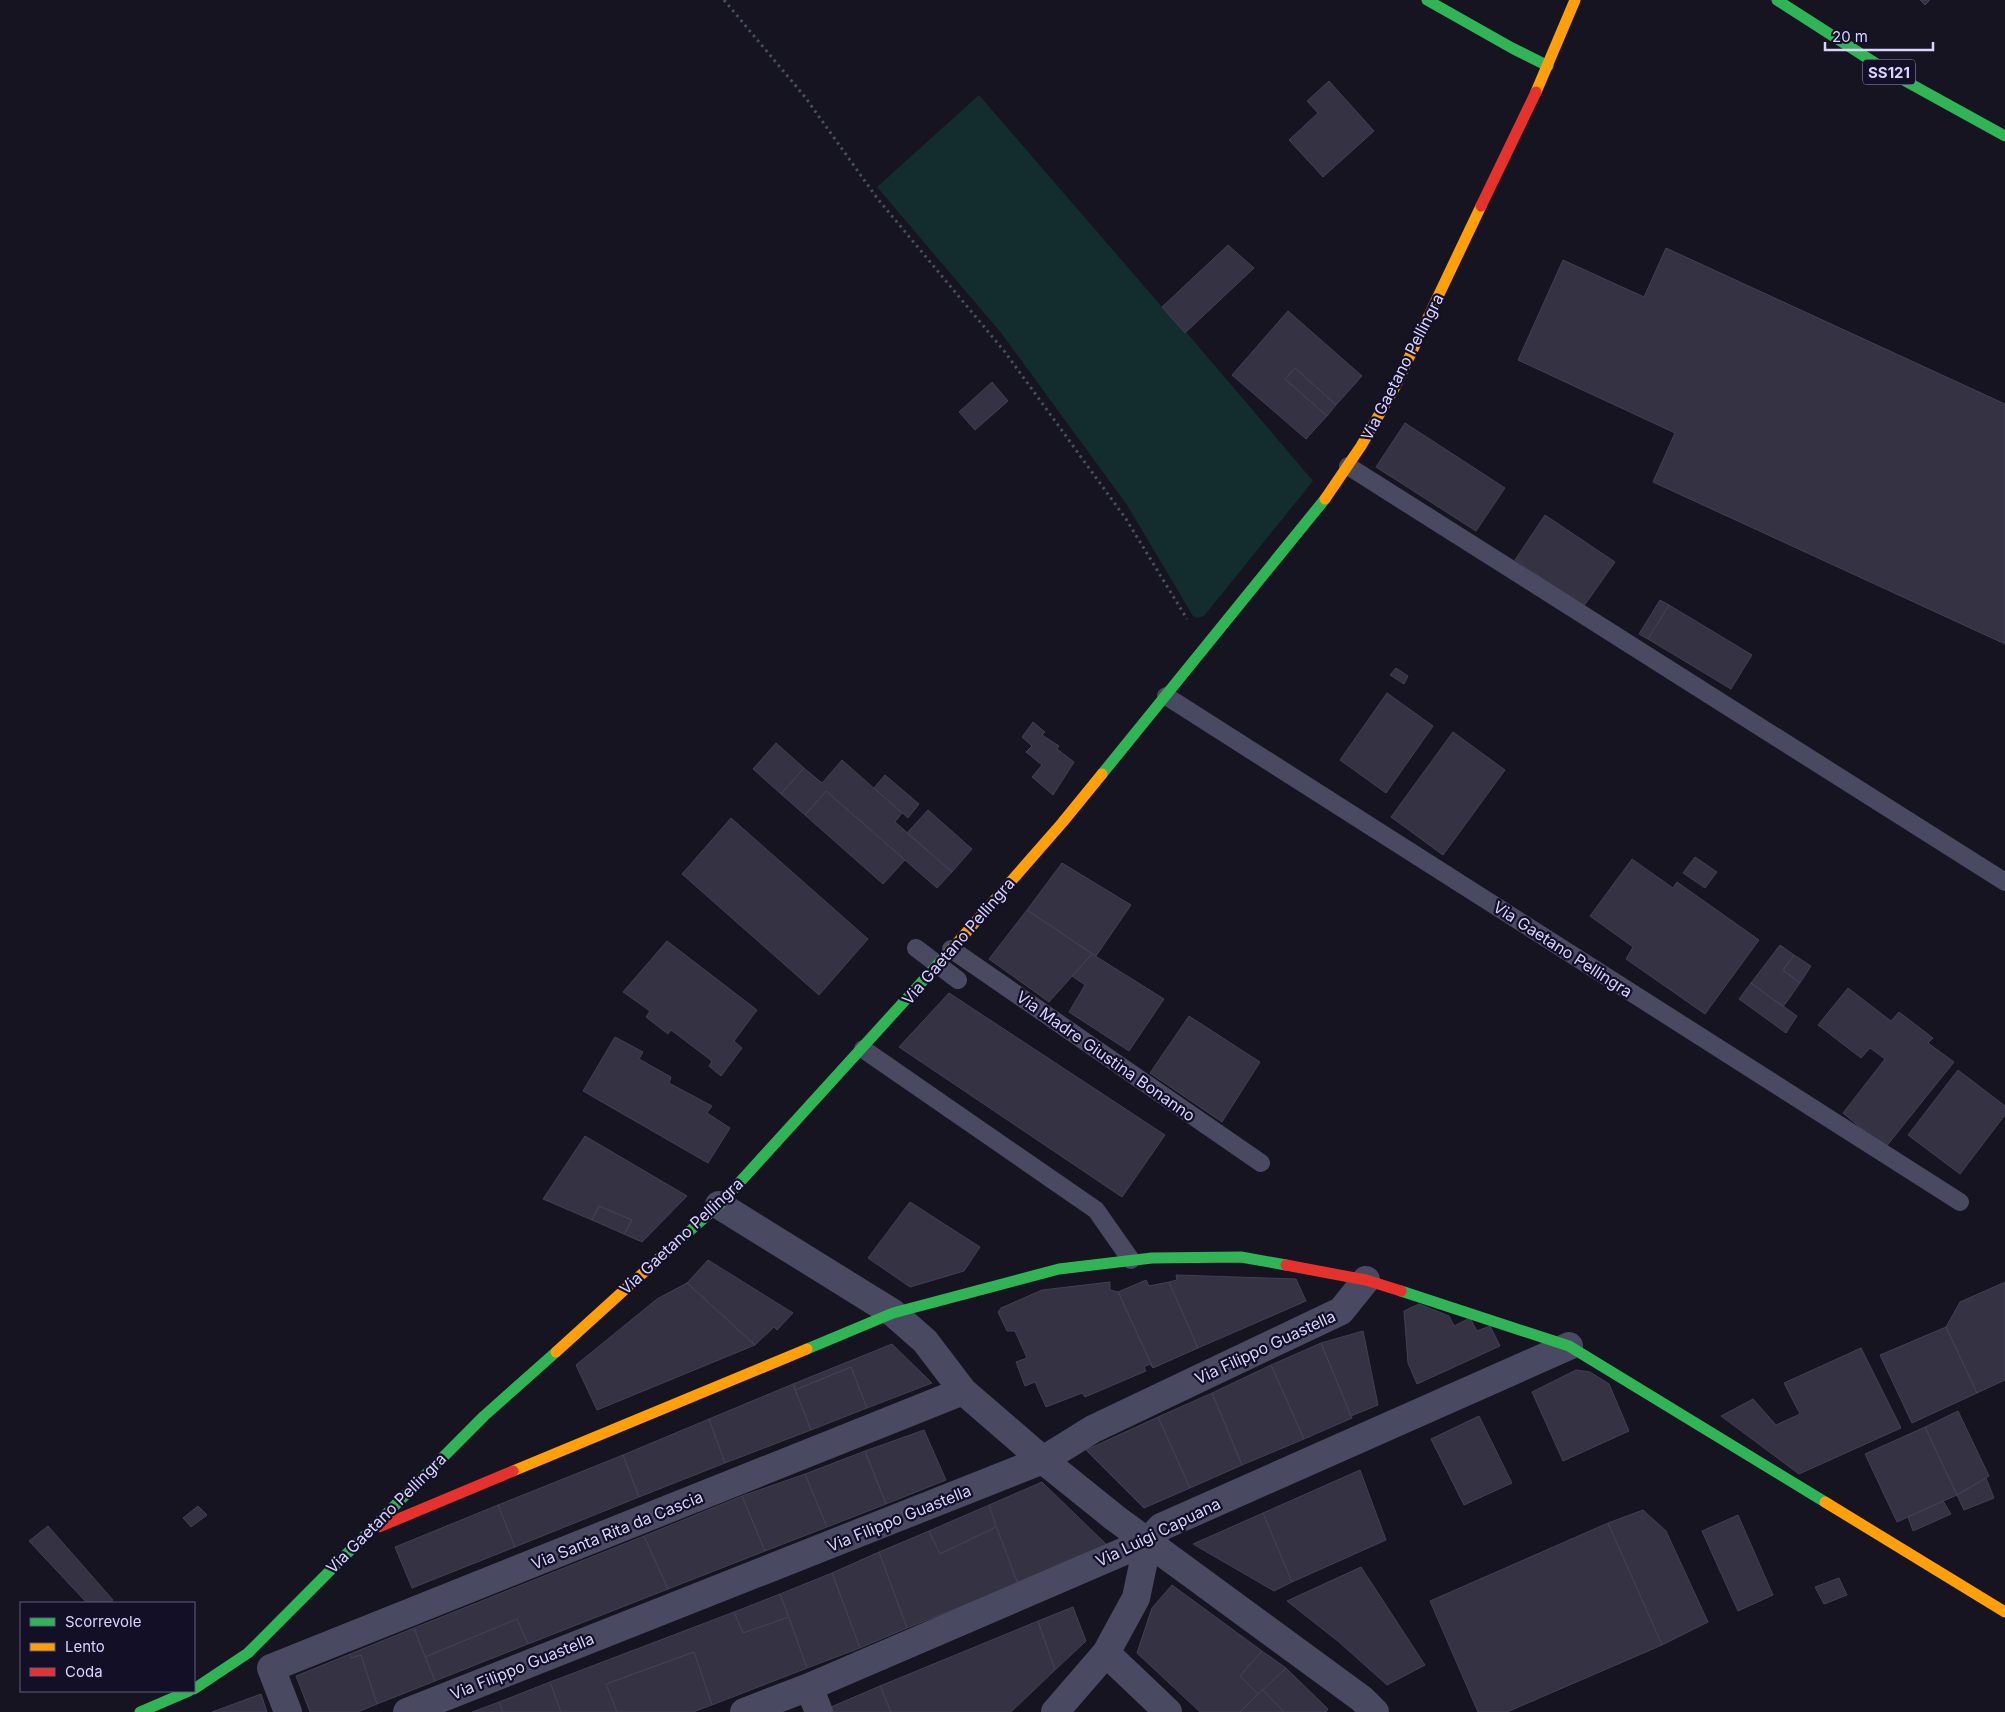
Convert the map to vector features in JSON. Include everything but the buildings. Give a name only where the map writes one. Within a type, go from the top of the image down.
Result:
[{"type":"street","points":[[1427,0],[1548,66]]},
{"type":"street","name":"Via Gaetano Pellingra","points":[[195,1688],[248,1653],[484,1416],[719,1205],[938,966],[1062,823],[1203,651],[1323,503],[1348,466],[1395,387],[1548,66],[1575,0]]},
{"type":"street","name":"SS121","points":[[1778,0],[1824,33],[1948,107],[2005,136]]},
{"type":"street","points":[[719,1205],[893,1313],[925,1341],[962,1391],[1043,1460],[1115,1518],[1362,1699],[1375,1712]]},
{"type":"street","points":[[366,1533],[893,1313],[1059,1269],[1152,1258],[1241,1257],[1366,1280],[1569,1346],[2005,1612]]},
{"type":"street","name":"Via Filippo Guastella","points":[[407,1712],[1043,1460],[1093,1429],[1341,1311],[1366,1280]]},
{"type":"street","name":"Via Luigi Capuana","points":[[744,1712],[809,1687],[1148,1541],[1161,1528],[1569,1346]]},
{"type":"street","name":"Via Santa Rita da Cascia","points":[[271,1668],[962,1391]]},
{"type":"street","points":[[1055,1712],[1106,1653],[1136,1598],[1148,1541]]},
{"type":"street","points":[[248,1653],[271,1668],[288,1712]]},
{"type":"street","points":[[1106,1653],[1168,1712]]},
{"type":"street","points":[[809,1687],[819,1712]]},
{"type":"street","points":[[140,1712],[187,1692]]},
{"type":"lane","points":[[1348,466],[2005,882]]},
{"type":"lane","name":"Via Gaetano Pellingra","points":[[1166,696],[1960,1202]]},
{"type":"lane","points":[[916,948],[958,980]]},
{"type":"lane","name":"Via Madre Giustina Bonanno","points":[[951,949],[1261,1163]]},
{"type":"lane","points":[[863,1048],[1096,1210],[1131,1260]]},
{"type":"path","points":[[724,0],[805,97],[877,198],[1005,352],[1126,519],[1184,614],[1203,651]]},
{"type":"green space","points":[[979,95],[1162,307],[1187,333],[1313,481],[1204,616],[1198,618],[1193,616],[1127,505],[1002,334],[877,187]]},
{"type":"traffic: fast","points":[[1427,0],[1548,66]]},
{"type":"traffic: fast","points":[[1777,0],[1889,72],[2005,136]]},
{"type":"traffic: fast","points":[[1102,774],[1325,499]]},
{"type":"traffic: fast","points":[[675,1244],[719,1205],[950,951]]},
{"type":"traffic: fast","points":[[807,1349],[893,1313],[1059,1269],[1152,1258],[1241,1257],[1286,1265]]},
{"type":"traffic: fast","points":[[1401,1291],[1569,1346],[1825,1502]]},
{"type":"traffic: fast","points":[[195,1688],[248,1653],[484,1416],[556,1352]]},
{"type":"traffic: fast","points":[[140,1712],[187,1692]]},
{"type":"traffic: slow","points":[[1536,92],[1575,0]]},
{"type":"traffic: slow","points":[[1325,499],[1361,446],[1395,387],[1481,206]]},
{"type":"traffic: slow","points":[[950,951],[1062,823],[1102,774]]},
{"type":"traffic: slow","points":[[556,1352],[675,1244]]},
{"type":"traffic: slow","points":[[513,1471],[807,1349]]},
{"type":"traffic: slow","points":[[1825,1502],[2005,1612]]},
{"type":"traffic: jam","points":[[1481,206],[1536,92]]},
{"type":"traffic: jam","points":[[1286,1265],[1366,1280],[1401,1291]]},
{"type":"traffic: jam","points":[[379,1527],[513,1471]]}]
